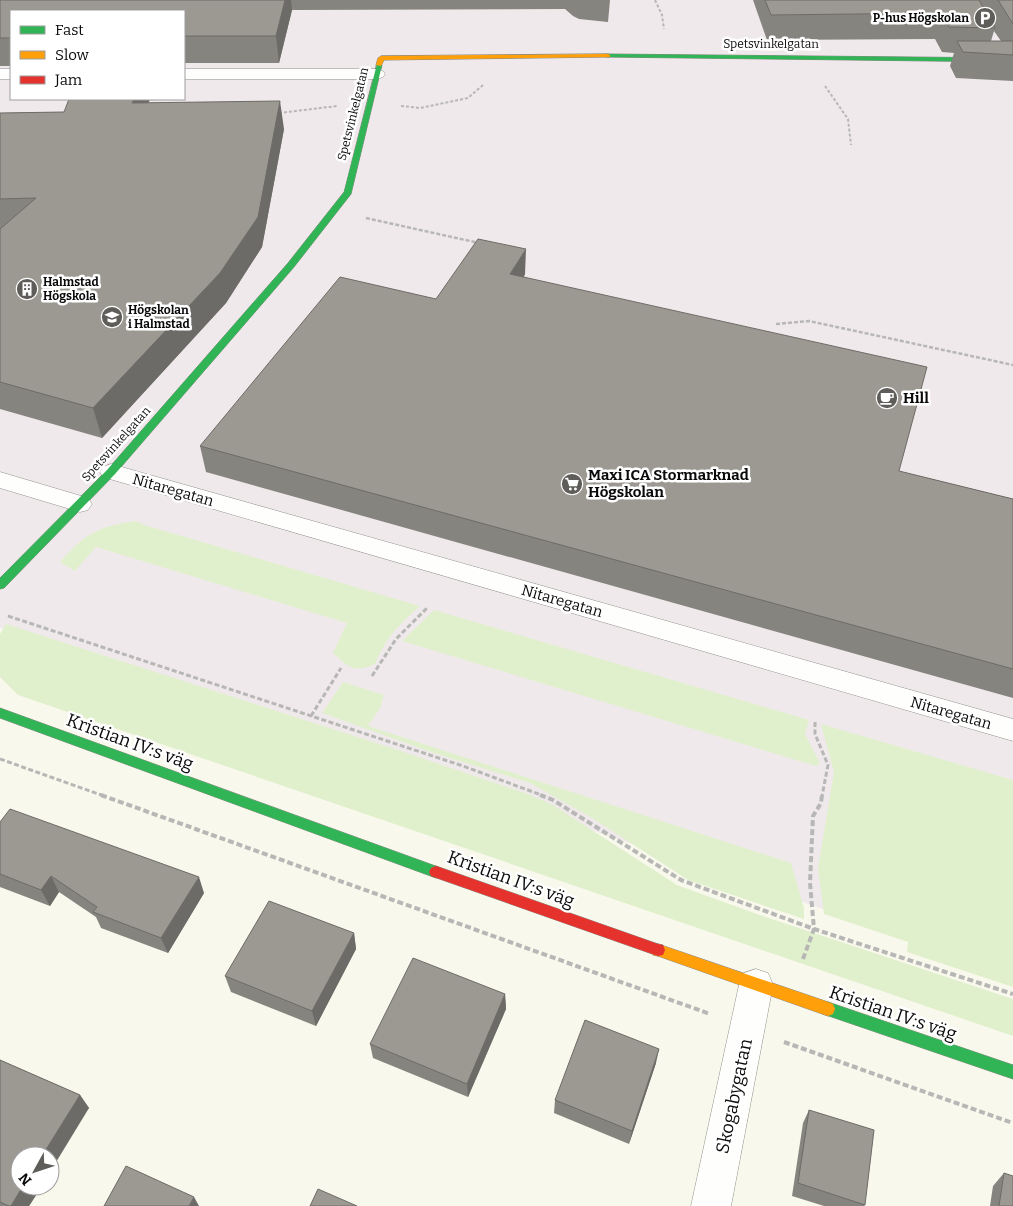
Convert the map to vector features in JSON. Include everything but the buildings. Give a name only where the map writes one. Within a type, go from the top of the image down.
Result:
[{"type":"street","name":"Spetsvinkelgatan","points":[[0,585],[111,472],[291,265],[348,192],[381,58],[592,56],[1007,60]]},
{"type":"street","name":"Kristian IV:s väg","points":[[0,713],[161,773],[756,985],[1013,1072]]},
{"type":"street","name":"Skogabygatan","points":[[711,1206],[756,985]]},
{"type":"lane","points":[[993,45],[1007,60]]},
{"type":"lane","points":[[185,74],[377,74]]},
{"type":"lane","name":"Nitaregatan","points":[[111,472],[1013,730]]},
{"type":"lane","points":[[0,480],[80,504]]},
{"type":"path","points":[[836,58],[828,68],[809,78],[823,84],[848,119],[851,146]]},
{"type":"path","points":[[278,113],[370,103],[420,108],[468,98],[486,80]]},
{"type":"path","points":[[333,210],[488,245]]},
{"type":"path","points":[[776,324],[809,321],[1013,365]]},
{"type":"path","points":[[372,676],[390,644],[405,626],[427,608]]},
{"type":"path","points":[[0,614],[463,766],[553,800],[681,880],[814,929],[1013,994]]},
{"type":"path","points":[[311,716],[341,668]]},
{"type":"path","points":[[756,985],[801,964],[814,929],[810,883],[811,842],[814,816],[821,803],[828,765],[815,734],[815,722]]},
{"type":"path","points":[[0,760],[678,1001],[748,1030],[1013,1123]]},
{"type":"shaded area","points":[[0,0],[1013,0],[1013,974],[0,628]]},
{"type":"green space","points":[[136,521],[144,525],[420,606],[394,632],[375,664],[357,668],[348,665],[333,653],[347,623],[96,547],[75,571],[60,562],[77,544],[93,533],[111,526]]},
{"type":"green space","points":[[434,610],[809,720],[805,734],[820,763],[816,766],[402,641]]},
{"type":"green space","points":[[6,624],[395,749],[528,794],[553,805],[677,885],[757,914],[1013,999],[1013,1036],[18,695],[0,677],[0,634]]},
{"type":"green space","points":[[343,682],[384,695],[380,708],[368,726],[791,863],[804,908],[804,919],[688,880],[592,818],[530,783],[431,752],[322,713]]},
{"type":"green space","points":[[821,724],[1013,780],[1013,987],[907,952],[908,942],[824,914],[818,868],[834,772]]},
{"type":"traffic: fast","points":[[608,56],[1013,60]]},
{"type":"traffic: fast","points":[[0,585],[111,472],[291,265],[348,192],[379,65]]},
{"type":"traffic: fast","points":[[0,713],[436,872]]},
{"type":"traffic: fast","points":[[828,1009],[1013,1072]]},
{"type":"traffic: slow","points":[[379,65],[381,58],[608,56]]},
{"type":"traffic: slow","points":[[658,950],[828,1009]]},
{"type":"traffic: jam","points":[[436,872],[658,950]]},
{"type":"place","name":"P-hus Högskolan","points":[[985,18]]},
{"type":"place","name":"Halmstad Högskola","points":[[27,289]]},
{"type":"place","name":"Högskolan i Halmstad","points":[[112,317]]},
{"type":"place","name":"Hill","points":[[887,398]]},
{"type":"place","name":"Maxi ICA Stormarknad Högskolan","points":[[572,484]]}]
